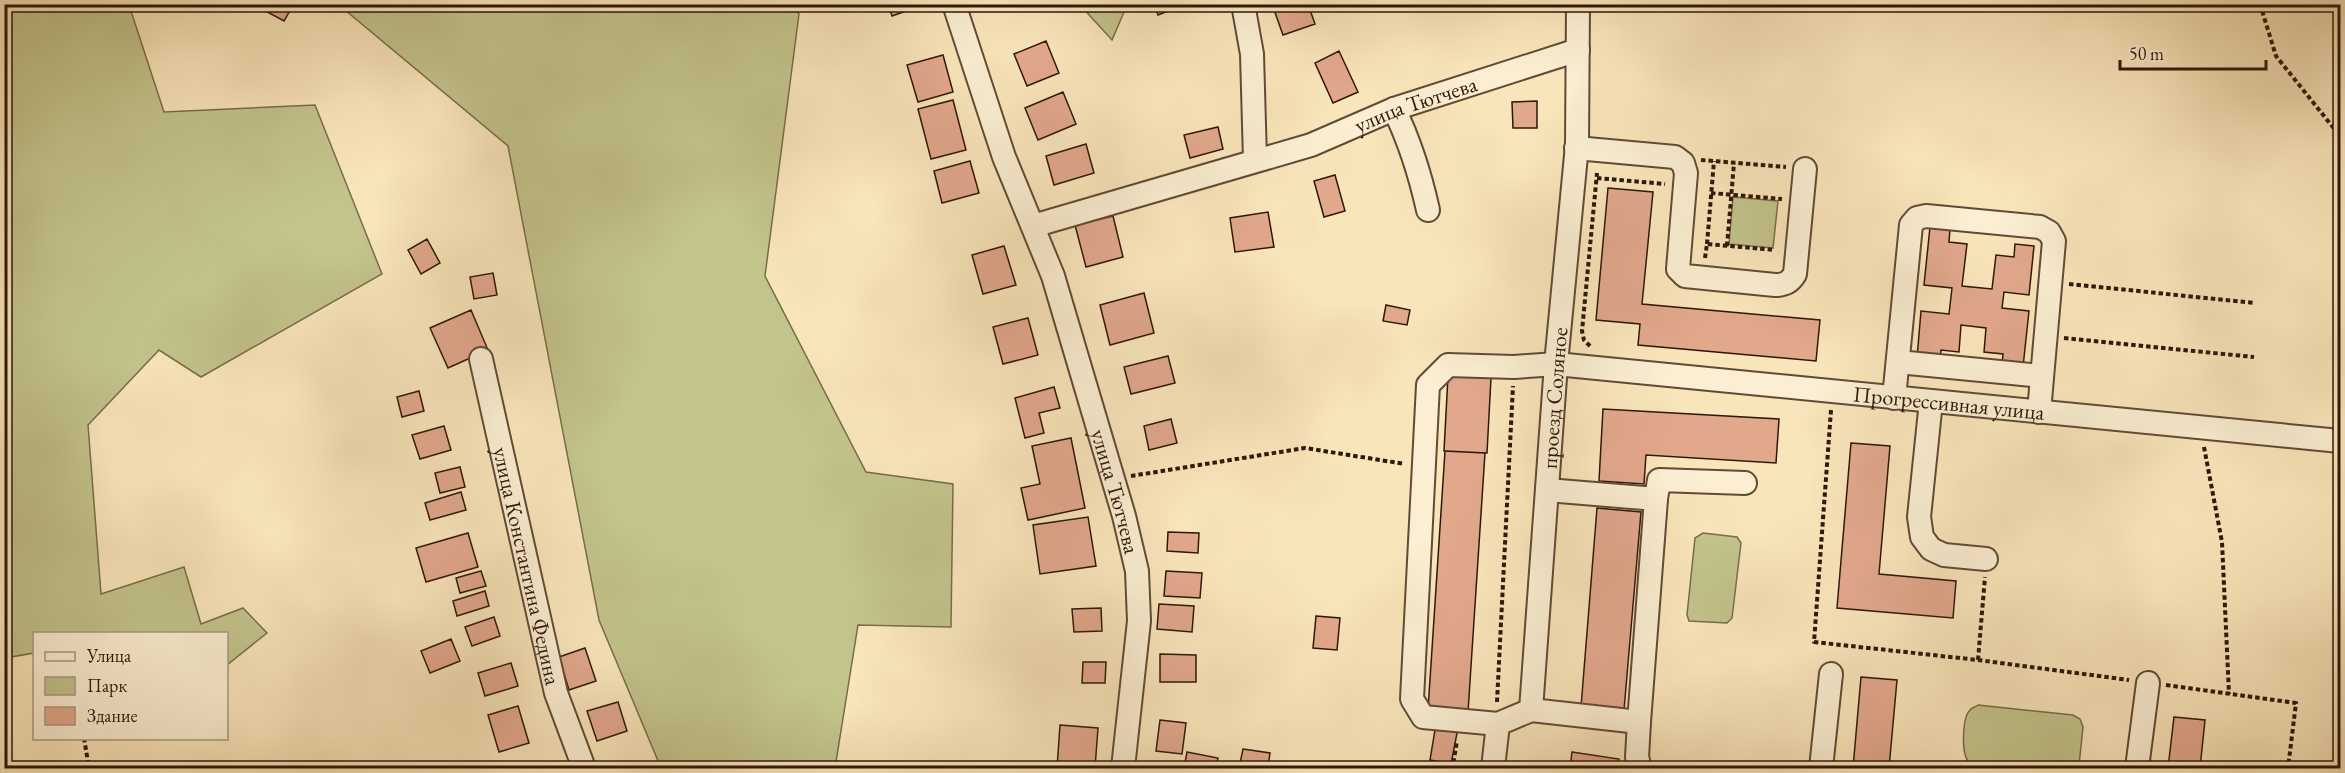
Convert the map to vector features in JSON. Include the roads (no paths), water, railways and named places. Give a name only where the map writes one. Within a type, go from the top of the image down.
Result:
[{"type":"street","name":"улица Тютчева","points":[[954,4],[1004,157],[1053,276],[1113,479],[1137,571],[1139,621],[1123,768]]},
{"type":"street","points":[[1243,4],[1252,54],[1255,160]]},
{"type":"street","name":"проезд Соляное","points":[[1532,710],[1556,364],[1576,148],[1578,4]]},
{"type":"street","name":"улица Тютчева","points":[[1033,226],[1311,144],[1394,108],[1578,50]]},
{"type":"street","points":[[1394,108],[1408,137],[1428,210]]},
{"type":"street","points":[[1576,148],[1675,157],[1683,163],[1686,173],[1678,268],[1685,276],[1703,279],[1775,285],[1788,282],[1795,274],[1805,169]]},
{"type":"street","points":[[1894,398],[1911,225],[1917,218],[1926,216],[2040,227],[2049,232],[2054,241],[2039,412]]},
{"type":"street","name":"улица Константина Федина","points":[[481,359],[556,693],[584,768]]},
{"type":"street","points":[[1898,362],[2042,376]]},
{"type":"street","name":"Прогрессивная улица","points":[[1498,724],[1423,717],[1412,699],[1428,385],[1448,365],[1514,367],[1556,364],[2340,441]]},
{"type":"street","points":[[1931,401],[1919,517],[1922,537],[1931,549],[1944,555],[1986,559]]},
{"type":"street","points":[[1640,768],[1637,757],[1639,722],[1659,480],[1745,483]]},
{"type":"street","points":[[1547,490],[1656,499]]},
{"type":"street","points":[[1821,768],[1830,674]]},
{"type":"street","points":[[2138,768],[2148,683]]},
{"type":"street","points":[[1493,768],[1498,724],[1532,710],[1639,722]]}]
